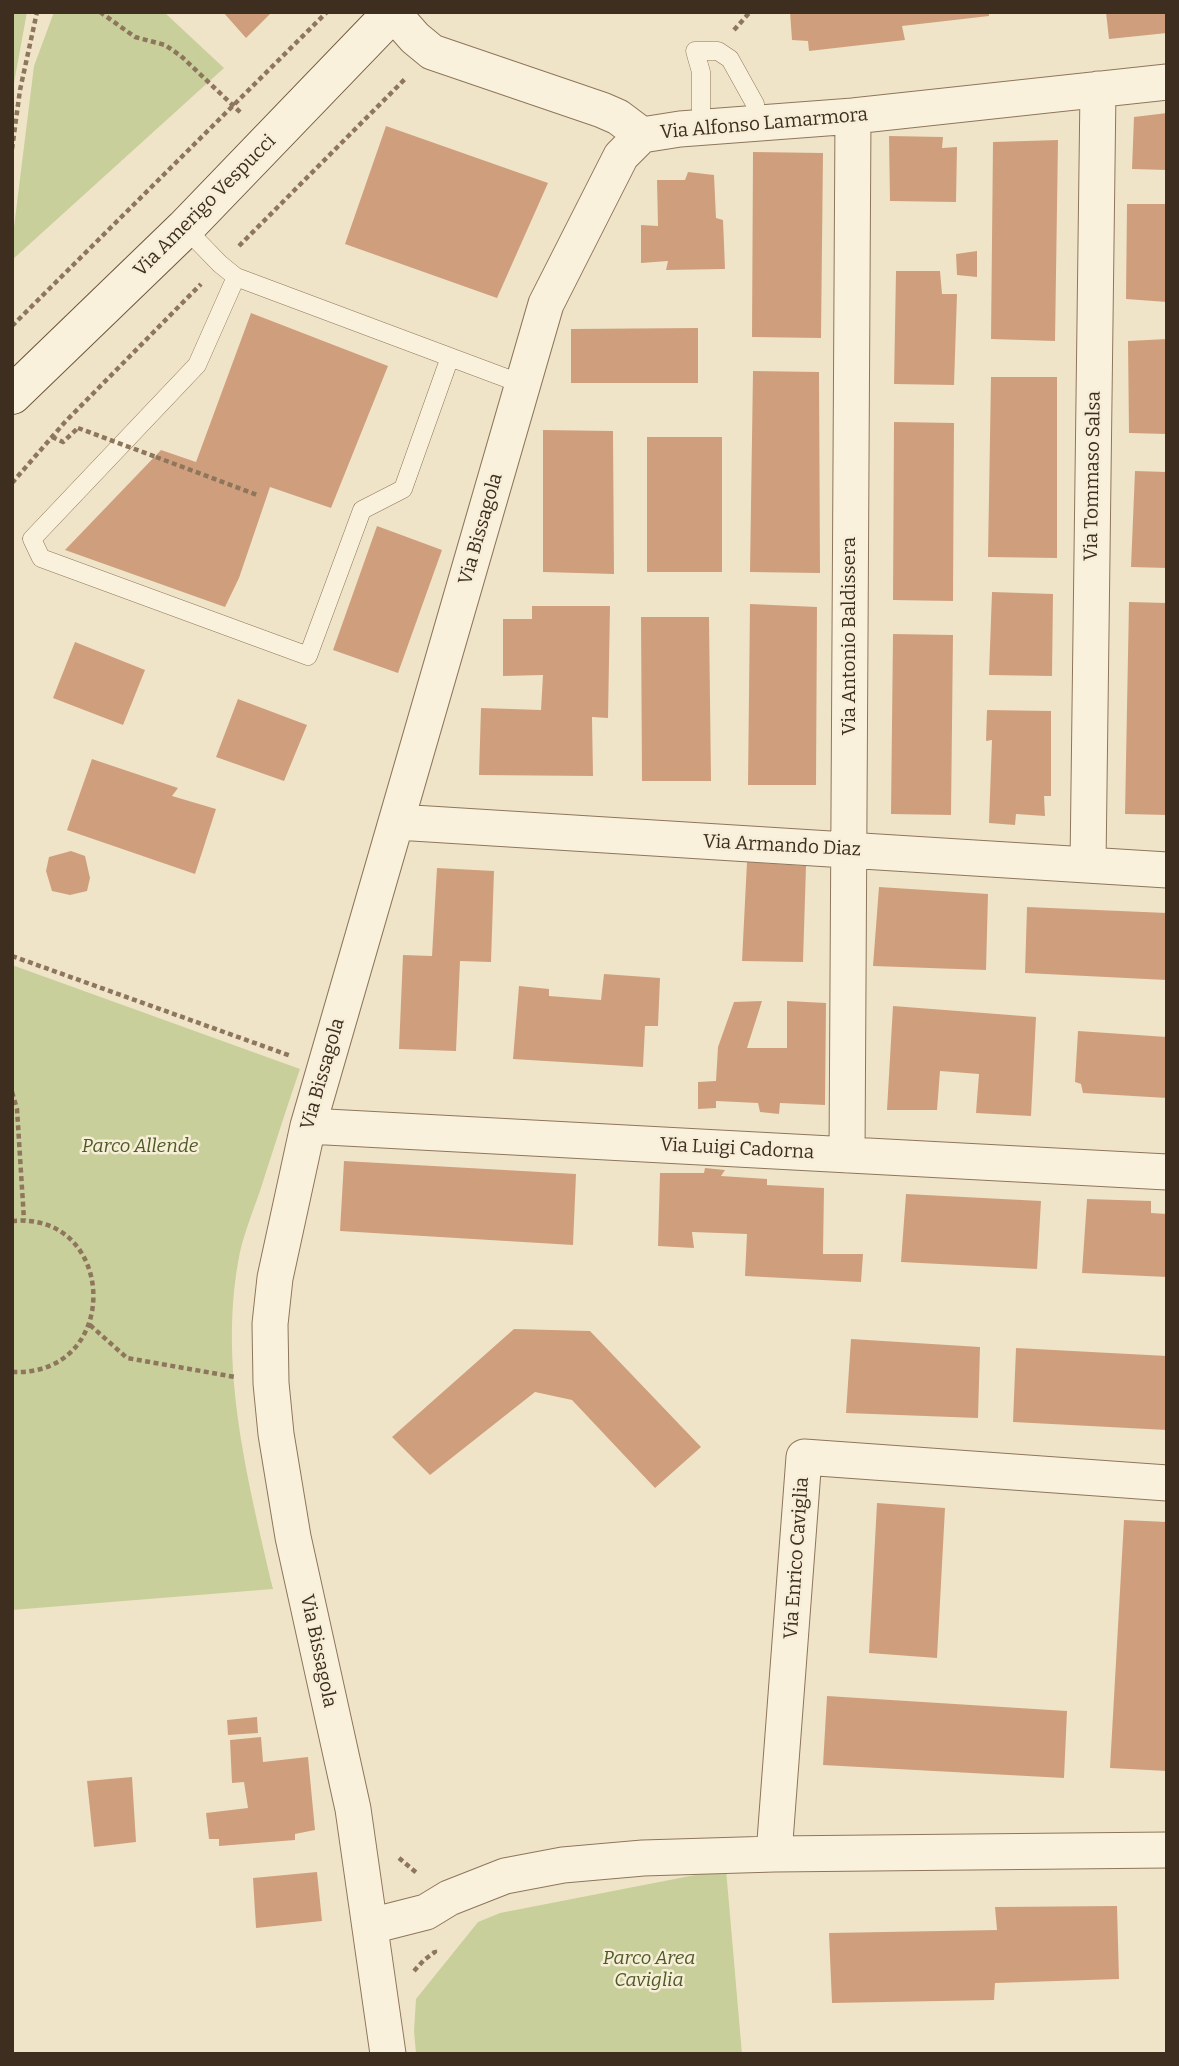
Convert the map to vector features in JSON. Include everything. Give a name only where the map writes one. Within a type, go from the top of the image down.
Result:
[{"type":"main road","name":"Via Amerigo Vespucci","points":[[12,395],[185,228],[393,12]]},
{"type":"street","name":"Via Alfonso Lamarmora","points":[[393,12],[415,38],[432,52],[603,110],[618,117],[642,135],[853,116],[1167,82]]},
{"type":"street","name":"Via Tommaso Salsa","points":[[1088,864],[1098,89]]},
{"type":"street","name":"Via Antonio Baldissera","points":[[847,1155],[853,116]]},
{"type":"street","name":"Via Bissagola","points":[[388,2054],[353,1809],[293,1538],[276,1434],[271,1383],[270,1324],[275,1278],[308,1125],[546,304],[621,156],[642,135]]},
{"type":"street","name":"Via Armando Diaz","points":[[397,822],[1167,870]]},
{"type":"street","name":"Via Luigi Cadorna","points":[[308,1125],[1167,1172]]},
{"type":"street","name":"Via Enrico Caviglia","points":[[774,1854],[804,1457],[1167,1483]]},
{"type":"street","points":[[371,1926],[426,1912],[449,1898],[505,1876],[563,1865],[643,1858],[774,1854],[1167,1850]]},
{"type":"lane","points":[[701,128],[701,72],[695,51],[718,51],[730,59],[755,104],[757,125]]},
{"type":"lane","points":[[185,228],[236,277],[522,384]]},
{"type":"lane","points":[[236,277],[197,365],[32,539],[41,558],[308,656],[362,510],[403,489],[450,357]]},
{"type":"path","points":[[12,149],[20,90],[37,12]]},
{"type":"path","points":[[100,12],[135,37],[165,45],[181,56],[242,114]]},
{"type":"path","points":[[13,324],[327,12]]},
{"type":"path","points":[[239,245],[412,72]]},
{"type":"path","points":[[302,169],[314,169]]},
{"type":"path","points":[[12,483],[52,437],[195,289]]},
{"type":"path","points":[[52,437],[63,442],[78,428],[257,495]]},
{"type":"path","points":[[12,956],[325,1068]]},
{"type":"path","points":[[12,1092],[17,1109],[24,1220]]},
{"type":"path","points":[[12,1221],[24,1220],[47,1225],[68,1237],[84,1255],[93,1277],[95,1301],[90,1325],[78,1345],[60,1361],[38,1370],[12,1372]]},
{"type":"path","points":[[90,1325],[127,1358],[271,1383]]},
{"type":"green space","points":[[12,12],[27,12],[12,94]]},
{"type":"green space","points":[[54,12],[164,12],[224,68],[12,260],[34,66]]},
{"type":"green space","name":"Parco Allende","points":[[12,965],[300,1069],[244,1236],[234,1294],[232,1337],[238,1422],[273,1589],[12,1610]]},
{"type":"green space","name":"Parco Area Caviglia","points":[[726,1869],[742,2054],[416,2054],[416,1999],[478,1922],[500,1913]]},
{"type":"building","points":[[223,12],[272,12],[246,38]]},
{"type":"building","points":[[790,12],[989,12],[989,16],[902,26],[905,40],[809,51],[808,41],[792,40]]},
{"type":"building","points":[[1106,12],[1167,12],[1167,33],[1109,39]]},
{"type":"building","points":[[1167,113],[1167,170],[1132,169],[1134,117]]},
{"type":"building","points":[[386,126],[548,183],[497,298],[345,244]]},
{"type":"building","points":[[889,136],[943,137],[942,148],[957,147],[956,202],[890,201]]},
{"type":"building","points":[[1058,140],[1055,341],[991,339],[993,142]]},
{"type":"building","points":[[753,152],[823,153],[821,338],[752,337]]},
{"type":"building","points":[[688,172],[714,175],[716,218],[723,220],[725,269],[666,270],[668,261],[641,263],[641,225],[658,226],[657,180],[685,180]]},
{"type":"building","points":[[1127,204],[1167,204],[1167,302],[1126,299]]},
{"type":"building","points":[[977,251],[977,277],[957,275],[956,254]]},
{"type":"building","points":[[896,271],[940,271],[942,294],[957,294],[954,385],[894,384]]},
{"type":"building","points":[[251,313],[388,366],[331,508],[270,487],[239,578],[225,607],[65,550],[161,450],[196,462]]},
{"type":"building","points":[[698,328],[698,383],[571,383],[571,329]]},
{"type":"building","points":[[1167,339],[1167,434],[1129,433],[1128,341]]},
{"type":"building","points":[[753,371],[819,372],[820,573],[750,572]]},
{"type":"building","points":[[991,377],[1057,377],[1057,558],[988,557]]},
{"type":"building","points":[[894,422],[954,423],[953,601],[893,600]]},
{"type":"building","points":[[543,430],[613,431],[614,574],[543,572]]},
{"type":"building","points":[[647,437],[722,437],[722,572],[647,572]]},
{"type":"building","points":[[1135,471],[1167,472],[1167,568],[1131,567]]},
{"type":"building","points":[[377,526],[442,550],[398,673],[333,650]]},
{"type":"building","points":[[992,592],[1053,594],[1052,676],[989,675]]},
{"type":"building","points":[[1129,602],[1167,603],[1167,815],[1125,814]]},
{"type":"building","points":[[750,604],[817,607],[816,785],[748,785]]},
{"type":"building","points":[[532,606],[610,606],[608,718],[592,717],[593,776],[479,775],[481,708],[541,710],[543,675],[503,676],[503,619],[532,619]]},
{"type":"building","points":[[641,617],[709,617],[711,781],[642,781]]},
{"type":"building","points":[[893,634],[953,635],[951,815],[891,814]]},
{"type":"building","points":[[75,642],[145,670],[123,725],[53,698]]},
{"type":"building","points":[[238,699],[307,725],[284,781],[216,757]]},
{"type":"building","points":[[987,710],[1051,711],[1051,796],[1044,796],[1045,816],[1016,814],[1015,825],[989,823],[992,740],[986,741]]},
{"type":"building","points":[[92,759],[178,788],[172,796],[216,809],[195,874],[67,830]]},
{"type":"building","points":[[71,851],[85,856],[90,878],[87,891],[70,895],[52,891],[46,871],[49,857]]},
{"type":"building","points":[[747,862],[806,866],[803,962],[742,961]]},
{"type":"building","points":[[437,868],[494,871],[491,962],[460,961],[456,1051],[399,1049],[403,955],[432,956]]},
{"type":"building","points":[[879,887],[988,894],[986,970],[873,966]]},
{"type":"building","points":[[1027,907],[1167,913],[1167,980],[1025,973]]},
{"type":"building","points":[[604,974],[660,978],[658,1026],[645,1026],[643,1067],[513,1059],[519,986],[549,989],[549,996],[601,1000]]},
{"type":"building","points":[[762,1001],[747,1048],[787,1048],[787,1001],[826,1003],[825,1105],[780,1103],[779,1114],[760,1112],[758,1103],[716,1101],[716,1108],[698,1109],[698,1082],[716,1081],[718,1047],[734,1002]]},
{"type":"building","points":[[893,1006],[1036,1017],[1031,1116],[976,1113],[979,1074],[940,1071],[937,1110],[887,1110]]},
{"type":"building","points":[[1078,1031],[1167,1037],[1167,1098],[1083,1093],[1081,1084],[1075,1082]]},
{"type":"building","points":[[344,1161],[576,1174],[573,1245],[340,1231]]},
{"type":"building","points":[[705,1168],[725,1170],[721,1176],[767,1179],[767,1185],[824,1188],[823,1254],[863,1254],[861,1282],[745,1276],[747,1234],[692,1232],[694,1248],[658,1246],[660,1173],[704,1173]]},
{"type":"building","points":[[906,1194],[1041,1201],[1037,1269],[901,1262]]},
{"type":"building","points":[[1087,1199],[1151,1201],[1151,1213],[1167,1214],[1167,1277],[1082,1273]]},
{"type":"building","points":[[514,1329],[590,1331],[701,1447],[655,1488],[572,1400],[535,1392],[430,1475],[392,1437]]},
{"type":"building","points":[[851,1339],[980,1347],[978,1418],[846,1413]]},
{"type":"building","points":[[1016,1348],[1167,1356],[1167,1430],[1013,1422]]},
{"type":"building","points":[[877,1503],[945,1508],[937,1658],[869,1653]]},
{"type":"building","points":[[1124,1520],[1167,1522],[1167,1771],[1110,1768]]},
{"type":"building","points":[[827,1696],[1067,1711],[1064,1778],[823,1765]]},
{"type":"building","points":[[257,1717],[258,1733],[228,1735],[227,1720]]},
{"type":"building","points":[[261,1737],[263,1762],[308,1757],[315,1830],[295,1834],[295,1840],[219,1846],[219,1839],[209,1839],[206,1813],[248,1808],[244,1782],[232,1783],[230,1740]]},
{"type":"building","points":[[132,1777],[136,1842],[94,1847],[87,1781]]},
{"type":"building","points":[[317,1872],[322,1921],[256,1928],[253,1878]]},
{"type":"building","points":[[1117,1906],[1119,1979],[995,1983],[994,2000],[832,2003],[829,1933],[997,1930],[995,1907]]}]
